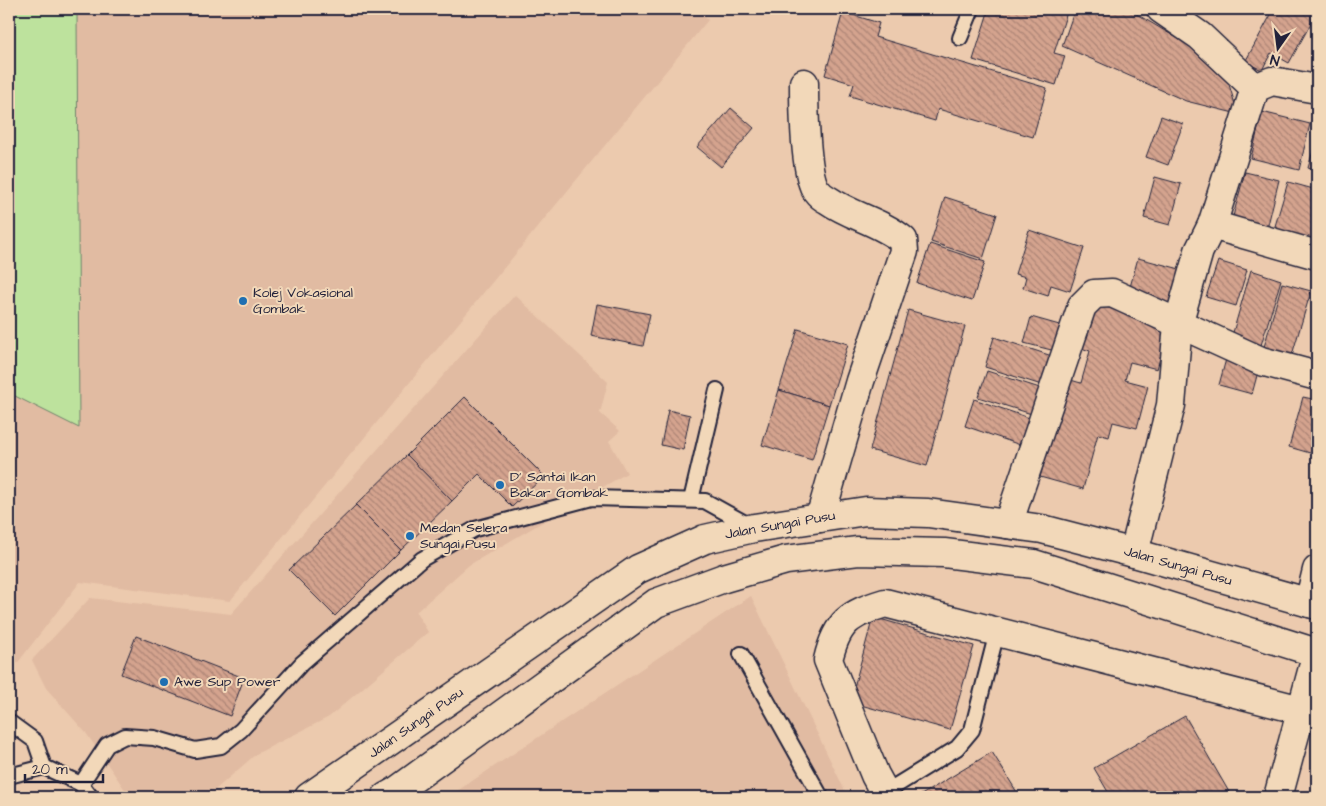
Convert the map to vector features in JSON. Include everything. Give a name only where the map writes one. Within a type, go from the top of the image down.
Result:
[{"type":"street","points":[[1171,11],[1255,88]]},
{"type":"street","points":[[1255,88],[1272,81],[1317,89]]},
{"type":"street","points":[[804,83],[805,122],[810,176],[816,191],[828,200],[893,232],[903,240],[904,251],[860,381],[820,518]]},
{"type":"street","points":[[1134,553],[1171,406],[1178,324],[1199,251],[1212,225],[1255,88]]},
{"type":"street","points":[[1212,225],[1317,255]]},
{"type":"street","points":[[1008,524],[1082,306],[1094,294],[1112,293],[1261,361],[1317,376]]},
{"type":"street","name":"Jalan Sungai Pusu","points":[[309,797],[638,569],[705,539],[754,528],[866,511],[928,513],[1042,530],[1134,553],[1313,604]]},
{"type":"street","points":[[393,796],[656,603],[724,578],[786,560],[868,552],[944,553],[1034,564],[1317,653],[1278,797]]},
{"type":"street","points":[[1313,604],[1317,570]]},
{"type":"street","points":[[885,795],[828,660],[832,644],[842,624],[862,610],[885,603],[1301,710]]},
{"type":"lane","points":[[960,38],[972,9]]},
{"type":"lane","points":[[690,500],[717,390]]},
{"type":"lane","points":[[81,784],[107,745],[125,736],[154,738],[195,750],[221,746],[241,730],[302,663],[422,559],[474,529],[592,498],[705,501],[754,528]]},
{"type":"lane","points":[[885,795],[957,748],[972,730],[997,632]]},
{"type":"lane","points":[[741,654],[821,797]]},
{"type":"lane","points":[[9,722],[34,741],[44,767]]},
{"type":"lane","points":[[9,776],[44,767],[81,784],[90,797]]},
{"type":"shaded area","name":"Kolej Vokasional Gombak","points":[[9,9],[696,9],[708,20],[230,601],[80,582],[9,674]]},
{"type":"shaded area","name":"Medan Selera Sungai Pusu","points":[[515,295],[608,382],[600,413],[620,431],[609,441],[627,473],[469,565],[416,612],[428,632],[329,717],[256,754],[207,797],[181,797],[178,794],[170,797],[130,797],[86,733],[46,688],[32,660],[90,598],[231,614]]},
{"type":"shaded area","points":[[751,596],[848,797],[448,797]]},
{"type":"green space","points":[[9,9],[77,9],[79,428],[9,393]]},
{"type":"building","points":[[989,9],[1068,9],[1054,53],[1065,56],[1056,85],[973,60]]},
{"type":"building","points":[[1075,9],[1125,9],[1187,44],[1227,78],[1238,114],[1186,101],[1062,46]]},
{"type":"building","points":[[1274,9],[1306,9],[1316,14],[1289,63],[1271,53],[1262,70],[1245,62]]},
{"type":"building","points":[[843,12],[879,23],[875,37],[1047,88],[1033,137],[938,109],[935,121],[850,96],[854,84],[825,75]]},
{"type":"building","points":[[731,108],[754,128],[721,167],[697,147]]},
{"type":"building","points":[[1262,112],[1310,124],[1299,170],[1251,158]]},
{"type":"building","points":[[1161,116],[1183,124],[1168,165],[1146,157]]},
{"type":"building","points":[[1317,137],[1317,171],[1308,168]]},
{"type":"building","points":[[1245,172],[1279,180],[1267,229],[1232,220]]},
{"type":"building","points":[[1155,177],[1181,184],[1170,225],[1144,218]]},
{"type":"building","points":[[1288,182],[1317,190],[1317,238],[1315,245],[1273,233]]},
{"type":"building","points":[[945,197],[997,214],[983,259],[931,242]]},
{"type":"building","points":[[1029,230],[1084,248],[1070,291],[1051,285],[1048,296],[1023,288],[1026,277],[1015,274]]},
{"type":"building","points":[[930,244],[985,262],[972,301],[917,283]]},
{"type":"building","points":[[1138,258],[1180,269],[1169,310],[1127,298]]},
{"type":"building","points":[[1218,261],[1247,270],[1236,306],[1206,297]]},
{"type":"building","points":[[1251,270],[1281,280],[1261,345],[1232,336]]},
{"type":"building","points":[[1282,283],[1311,291],[1292,355],[1264,347]]},
{"type":"building","points":[[597,304],[650,314],[643,346],[591,336]]},
{"type":"building","points":[[1093,304],[1169,324],[1157,369],[1130,362],[1125,380],[1148,386],[1137,428],[1113,422],[1109,437],[1098,434],[1083,489],[1040,477],[1067,379],[1081,383],[1090,351],[1081,348]]},
{"type":"building","points":[[908,310],[965,326],[927,466],[870,450]]},
{"type":"building","points":[[1031,317],[1070,328],[1063,353],[1024,343]]},
{"type":"building","points":[[798,329],[848,344],[829,405],[779,390]]},
{"type":"building","points":[[994,337],[1061,359],[1051,388],[985,367]]},
{"type":"building","points":[[1226,359],[1259,368],[1252,394],[1219,385]]},
{"type":"building","points":[[987,371],[1049,391],[1041,417],[978,397]]},
{"type":"building","points":[[779,390],[829,405],[812,460],[762,445]]},
{"type":"building","points":[[465,397],[544,476],[512,507],[479,474],[452,501],[407,455]]},
{"type":"building","points":[[1303,397],[1317,400],[1317,455],[1289,447]]},
{"type":"building","points":[[974,399],[1041,422],[1032,449],[965,426]]},
{"type":"building","points":[[668,410],[690,415],[683,450],[661,445]]},
{"type":"building","points":[[407,455],[452,501],[401,550],[356,505]]},
{"type":"building","points":[[356,505],[401,550],[335,616],[289,570]]},
{"type":"building","points":[[873,617],[974,646],[950,730],[850,702]]},
{"type":"building","points":[[136,636],[244,678],[230,716],[121,674]]},
{"type":"building","points":[[1185,716],[1229,792],[1220,797],[1111,797],[1094,768]]},
{"type":"building","points":[[992,752],[1020,797],[918,797]]},
{"type":"place","name":"Kolej Vokasional Gombak","points":[[243,301]]},
{"type":"place","name":"D’ Santai Ikan Bakar Gombak","points":[[500,485]]},
{"type":"place","name":"Medan Selera Sungai Pusu","points":[[410,536]]},
{"type":"place","name":"Awe Sup Power","points":[[164,682]]}]
